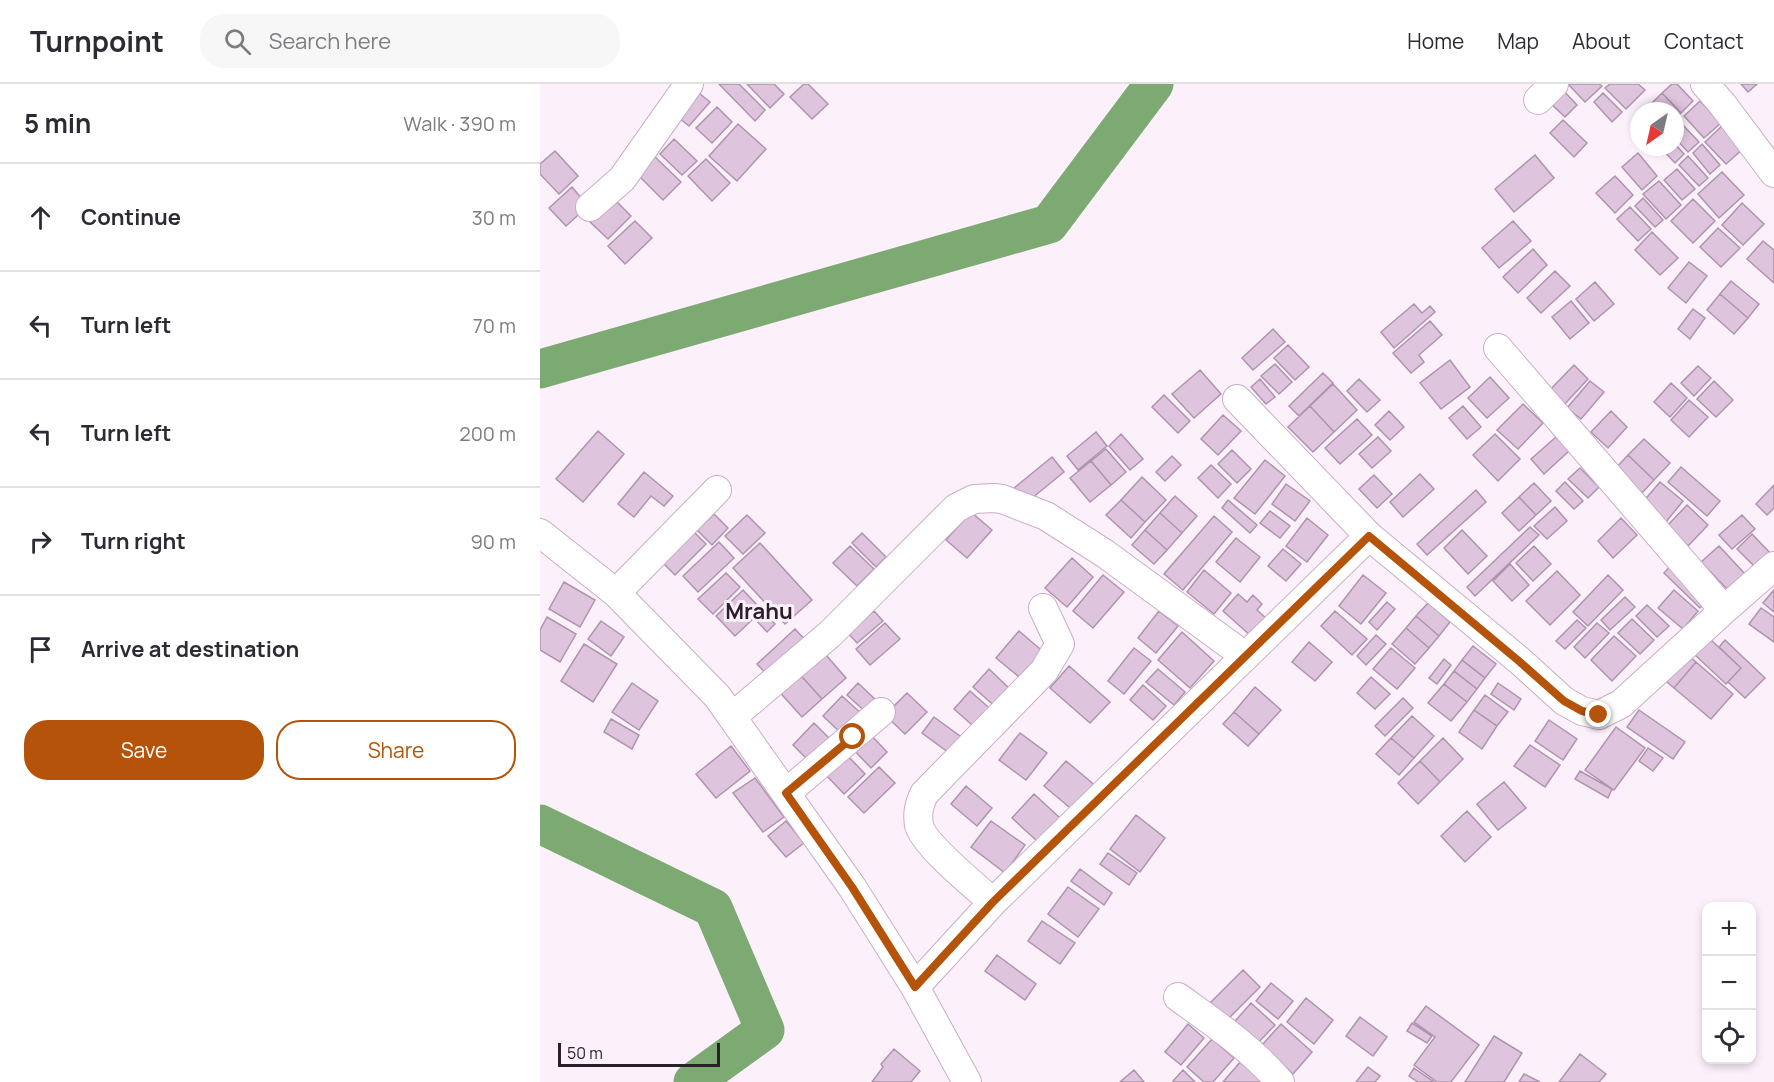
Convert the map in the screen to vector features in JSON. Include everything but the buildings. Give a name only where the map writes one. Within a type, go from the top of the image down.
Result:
[{"type":"street","points":[[590,207],[622,179],[689,84]]},
{"type":"street","points":[[1705,84],[1774,173]]},
{"type":"street","points":[[1498,348],[1724,610]]},
{"type":"street","points":[[1237,399],[1369,536],[1564,701],[1582,711],[1599,715],[1621,704],[1774,566]]},
{"type":"street","points":[[616,593],[717,490]]},
{"type":"street","points":[[732,717],[830,634],[956,508],[974,499],[1002,499],[1046,516],[1104,554],[1245,656]]},
{"type":"street","points":[[540,533],[616,593],[717,696],[852,887],[915,987],[967,1082]]},
{"type":"street","points":[[915,987],[993,902],[1369,536]]},
{"type":"street","points":[[993,902],[947,862],[928,841],[919,828],[918,808],[924,794],[1044,671],[1055,655],[1060,645],[1043,608]]},
{"type":"street","points":[[786,793],[881,712]]},
{"type":"street","points":[[1178,997],[1227,1032],[1268,1068],[1280,1082]]},
{"type":"waterway","points":[[540,369],[1049,224],[1154,84]]},
{"type":"waterway","points":[[540,824],[713,908],[765,1030],[693,1082]]},
{"type":"district","name":"Mrahu","points":[[759,611]]},
{"type":"route","points":[[853,737],[786,793],[852,887],[915,987],[993,902],[1369,536],[1564,701],[1582,711],[1599,715]]}]
